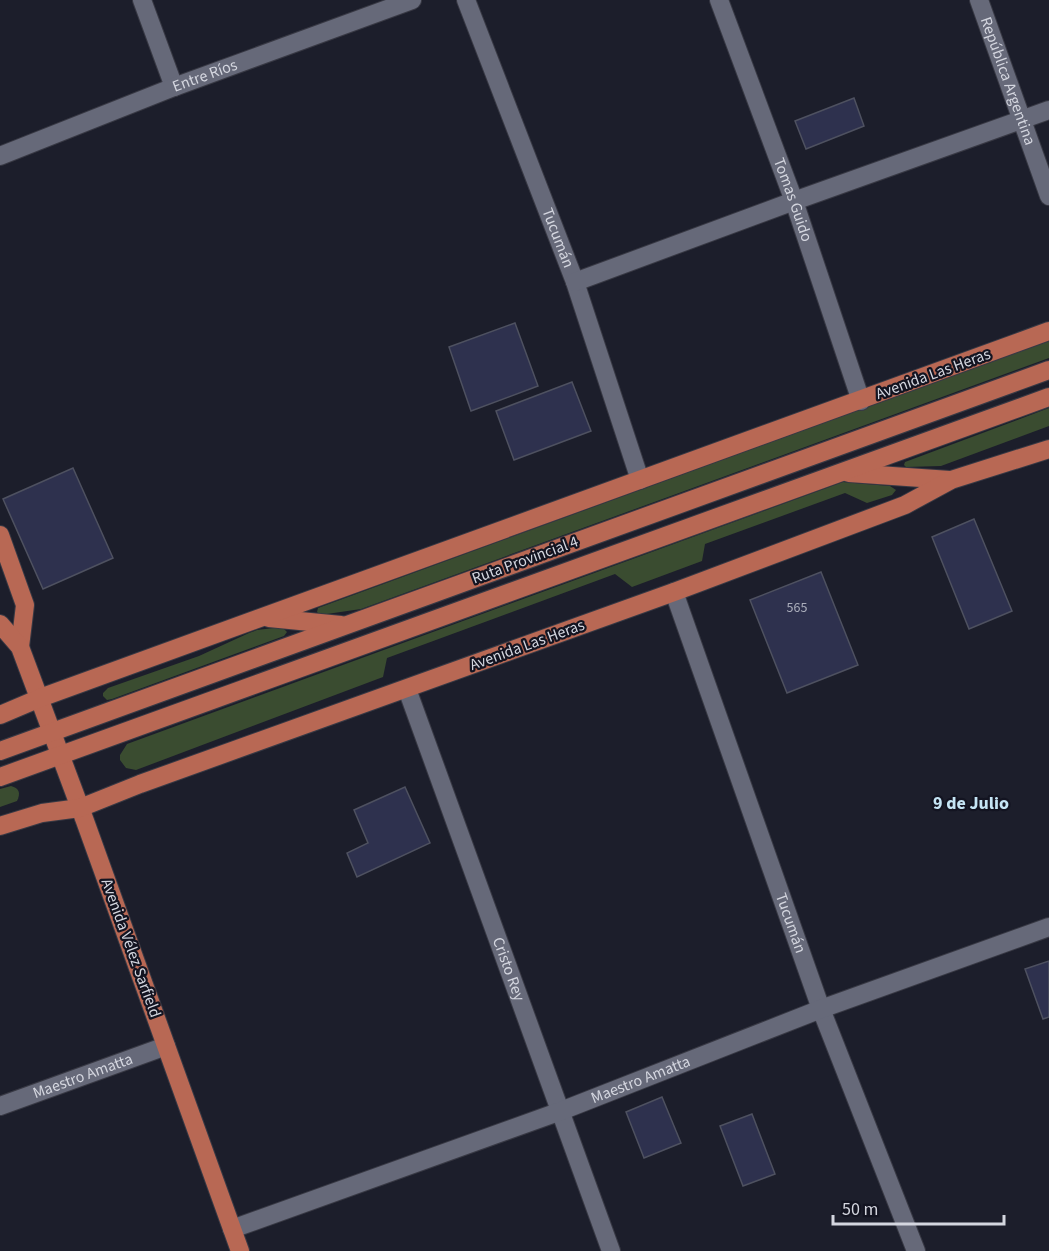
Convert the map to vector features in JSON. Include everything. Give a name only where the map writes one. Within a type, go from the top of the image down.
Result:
[{"type":"main road","name":"Avenida Las Heras","points":[[0,715],[1049,331]]},
{"type":"main road","name":"Ruta Provincial 4","points":[[0,751],[1049,370]]},
{"type":"main road","name":"Ruta Provincial 4","points":[[0,777],[1049,397]]},
{"type":"main road","name":"Avenida Las Heras","points":[[0,826],[42,813],[80,808],[140,784],[674,592],[905,505],[951,480],[1049,449]]},
{"type":"main road","points":[[842,472],[951,480]]},
{"type":"main road","name":"Avenida Vélez Sarfield","points":[[0,535],[25,605],[20,647]]},
{"type":"main road","points":[[263,618],[345,626]]},
{"type":"main road","name":"Avenida Vélez Sarfield","points":[[0,624],[20,647],[40,699],[239,1251]]},
{"type":"main road","points":[[0,647],[20,647]]},
{"type":"street","points":[[142,0],[174,87]]},
{"type":"street","name":"Entre Ríos","points":[[0,156],[174,87],[412,0]]},
{"type":"street","name":"Tucumán","points":[[466,0],[576,282],[640,480]]},
{"type":"street","name":"Tomas Guido","points":[[719,0],[794,201],[861,400]]},
{"type":"street","name":"República Argentina","points":[[979,0],[1049,196]]},
{"type":"street","points":[[576,282],[1049,110]]},
{"type":"street","name":"Tucumán","points":[[674,592],[821,1009],[916,1251]]},
{"type":"street","name":"Cristo Rey","points":[[406,689],[611,1251]]},
{"type":"street","name":"Maestro Amatta","points":[[232,1229],[561,1111],[821,1009],[1049,927]]},
{"type":"street","name":"Maestro Amatta","points":[[0,1106],[166,1046]]},
{"type":"green space","points":[[1049,340],[1049,358],[361,609],[320,615],[317,612],[318,608]]},
{"type":"green space","points":[[1049,408],[1049,426],[941,466],[906,467],[904,465],[905,462]]},
{"type":"green space","points":[[843,482],[890,486],[896,490],[892,495],[867,503],[845,493],[705,544],[702,561],[632,587],[615,574],[387,658],[383,677],[136,770],[126,768],[120,760],[120,755],[127,744]]},
{"type":"green space","points":[[282,627],[287,632],[284,636],[112,699],[107,700],[103,696],[108,688],[199,656],[249,633]]},
{"type":"green space","points":[[11,786],[18,791],[17,801],[0,807],[0,789]]},
{"type":"building","points":[[854,98],[864,126],[806,149],[795,121]]},
{"type":"building","points":[[515,323],[538,386],[471,411],[449,347]]},
{"type":"building","points":[[572,382],[591,431],[514,460],[496,411]]},
{"type":"building","points":[[73,468],[113,558],[43,589],[3,499]]},
{"type":"building","points":[[974,519],[1012,611],[969,629],[932,537]]},
{"type":"building","points":[[821,572],[858,665],[787,693],[750,600]]},
{"type":"building","points":[[405,787],[430,843],[357,877],[347,853],[368,843],[354,810]]},
{"type":"building","points":[[1049,961],[1049,1017],[1043,1019],[1025,969]]},
{"type":"building","points":[[662,1097],[681,1143],[644,1158],[626,1112]]},
{"type":"building","points":[[752,1114],[775,1174],[743,1186],[720,1126]]},
{"type":"district","name":"9 de Julio","points":[[971,803]]}]
